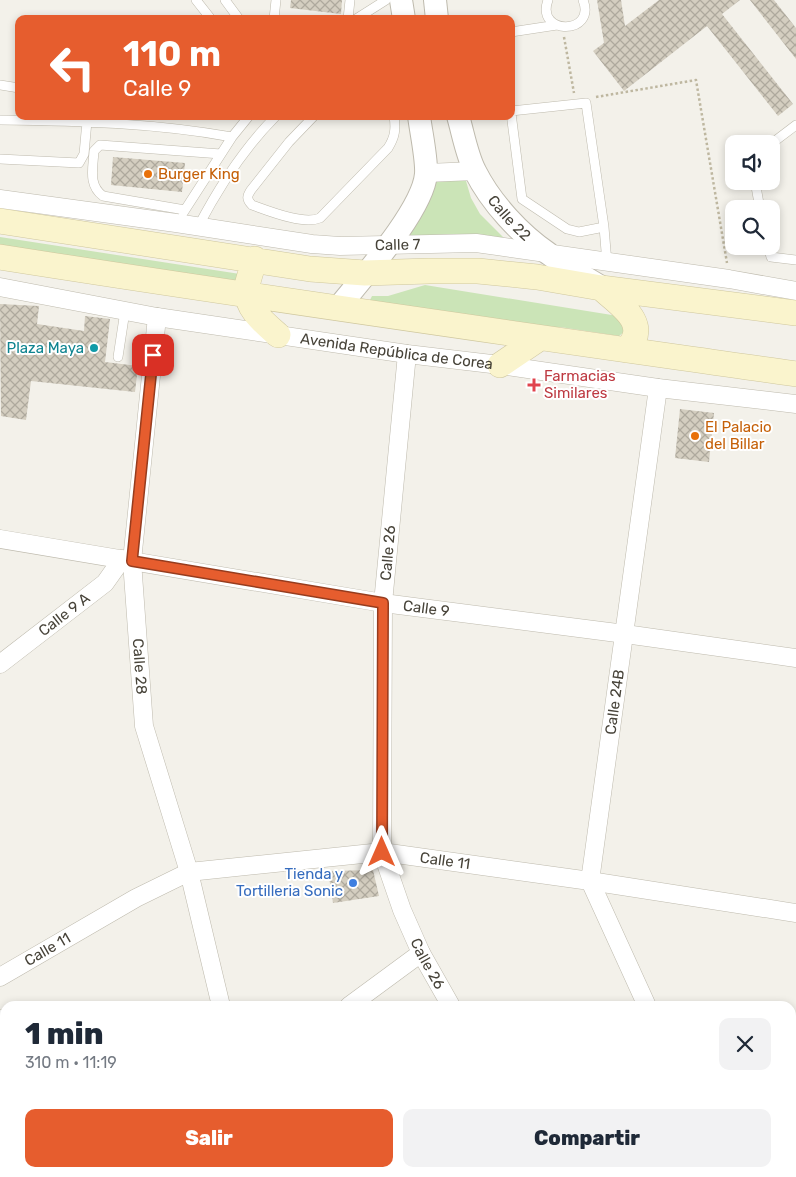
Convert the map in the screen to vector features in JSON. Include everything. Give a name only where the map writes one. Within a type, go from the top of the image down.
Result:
[{"type":"main road","points":[[0,221],[310,269],[365,273],[429,270],[478,271],[537,277],[602,288],[796,313]]},
{"type":"main road","points":[[0,257],[247,296],[796,374]]},
{"type":"main road","points":[[255,259],[247,286],[247,296],[260,321],[278,335]]},
{"type":"main road","points":[[602,288],[629,313],[635,323],[637,335],[626,350]]},
{"type":"main road","points":[[500,365],[540,338]]},
{"type":"street","points":[[401,0],[403,15]]},
{"type":"street","points":[[435,0],[437,15]]},
{"type":"street","points":[[338,308],[400,227],[422,191],[426,173],[419,120]]},
{"type":"street","name":"Calle 22","points":[[460,120],[475,171],[493,199],[512,222],[549,255],[602,288]]},
{"type":"street","points":[[426,173],[475,171]]},
{"type":"street","name":"Calle 7","points":[[0,199],[181,216],[198,227],[312,244],[340,246],[476,243],[549,255],[730,279],[796,291]]},
{"type":"street","name":"Avenida República de Corea","points":[[0,287],[157,317],[407,354],[500,365],[658,388],[796,404]]},
{"type":"street","name":"Calle 28","points":[[157,317],[127,560],[144,726],[189,872],[220,1001]]},
{"type":"street","name":"Calle 26","points":[[407,354],[383,603],[382,852],[402,910],[421,953],[448,1001]]},
{"type":"street","name":"Calle 24B","points":[[590,881],[658,388]]},
{"type":"street","name":"Calle 9","points":[[0,539],[383,603],[796,658]]},
{"type":"street","name":"Calle 9 A","points":[[0,664],[105,583],[127,560]]},
{"type":"street","name":"Calle 11","points":[[0,977],[136,898],[189,872],[382,852],[590,881],[796,913]]},
{"type":"street","points":[[590,881],[645,1001]]},
{"type":"street","points":[[356,1001],[421,953]]},
{"type":"lane","points":[[196,0],[208,15]]},
{"type":"lane","points":[[225,0],[236,15]]},
{"type":"lane","points":[[274,15],[276,0]]},
{"type":"lane","points":[[348,15],[350,0]]},
{"type":"lane","points":[[362,15],[386,0]]},
{"type":"lane","points":[[548,0],[546,10],[548,16],[560,26]]},
{"type":"lane","points":[[515,32],[560,26],[569,27],[580,21],[585,10],[583,0]]},
{"type":"lane","points":[[0,84],[15,87]]},
{"type":"lane","points":[[515,111],[576,102],[586,103],[604,227],[607,263]]},
{"type":"lane","points":[[0,120],[87,121],[195,130],[232,137]]},
{"type":"lane","points":[[221,154],[100,145],[94,151],[93,183],[97,191],[103,196],[181,216],[232,137],[246,120]]},
{"type":"lane","points":[[198,227],[212,201],[240,158],[273,120]]},
{"type":"lane","points":[[310,120],[289,142],[251,190],[247,197],[252,205],[303,220],[314,221],[320,218],[388,148],[394,139],[396,128],[395,120]]},
{"type":"lane","points":[[512,120],[522,199],[567,229],[579,232],[604,227]]},
{"type":"lane","points":[[0,159],[79,163],[84,154],[87,121]]},
{"type":"lane","points":[[780,137],[796,125]]},
{"type":"lane","points":[[770,255],[771,257],[796,260]]},
{"type":"lane","points":[[118,357],[125,311]]},
{"type":"path","points":[[560,26],[576,102],[696,80],[730,279]]},
{"type":"green space","points":[[435,177],[466,181],[471,198],[480,214],[504,238],[504,241],[467,236],[431,235],[401,240]]},
{"type":"green space","points":[[0,237],[240,274],[238,287],[0,250]]},
{"type":"green space","points":[[425,285],[618,316],[624,319],[624,332],[619,336],[560,327],[522,330],[367,306],[372,296],[388,296]]},
{"type":"building","points":[[291,0],[342,0],[341,14],[290,8]]},
{"type":"building","points":[[597,0],[621,0],[625,26],[659,0],[740,0],[722,14],[793,104],[778,116],[707,26],[624,91],[593,51],[604,43]]},
{"type":"building","points":[[750,0],[774,0],[796,28],[796,59]]},
{"type":"building","name":"Burger King","points":[[113,157],[185,163],[182,192],[111,185]]},
{"type":"building","points":[[0,304],[39,306],[37,324],[84,331],[85,316],[110,319],[105,362],[138,366],[135,392],[31,381],[26,420],[1,416]]},
{"type":"building","name":"El Palacio del Billar","points":[[680,409],[714,413],[709,462],[675,458]]},
{"type":"building","name":"Tienda y Tortilleria Sonic","points":[[373,870],[379,896],[333,903],[328,871]]},
{"type":"place","name":"Burger King","points":[[148,174]]},
{"type":"place","name":"Plaza Maya","points":[[94,348]]},
{"type":"place","name":"Farmacias Similares","points":[[534,385]]},
{"type":"place","name":"El Palacio del Billar","points":[[695,436]]},
{"type":"place","name":"Tienda y Tortilleria Sonic","points":[[353,883]]},
{"type":"route","points":[[153,355],[132,561],[383,603],[382,852]]}]
